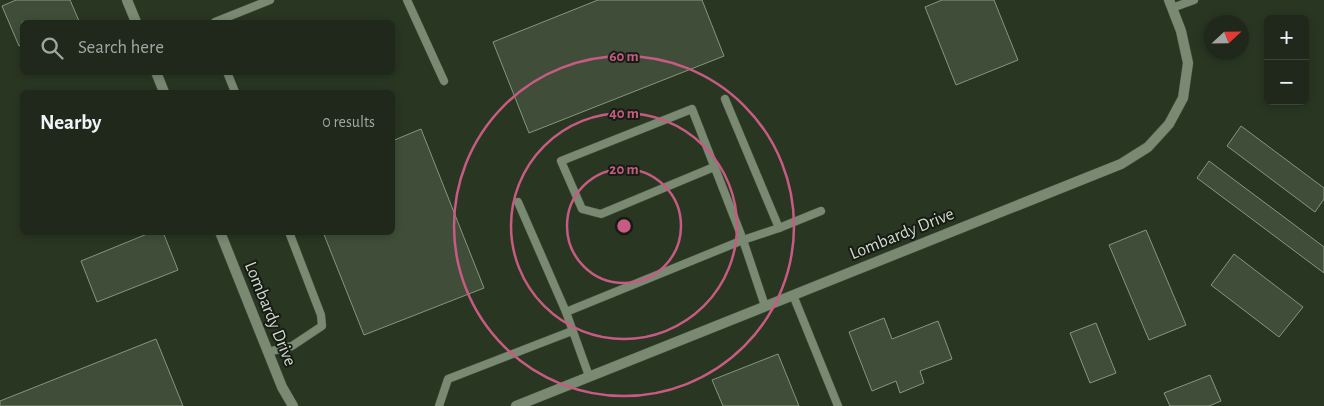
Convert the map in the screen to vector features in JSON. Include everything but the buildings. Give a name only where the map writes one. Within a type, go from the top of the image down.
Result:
[{"type":"street","points":[[127,0],[135,20]]},
{"type":"street","name":"Lombardy Drive","points":[[516,406],[1121,164],[1148,147],[1169,124],[1183,98],[1188,63],[1181,31],[1170,4]]},
{"type":"street","points":[[157,75],[163,90]]},
{"type":"street","name":"Lombardy Drive","points":[[221,235],[282,387],[293,406]]},
{"type":"lane","points":[[220,20],[270,0]]},
{"type":"lane","points":[[407,0],[444,81]]},
{"type":"lane","points":[[1170,4],[1194,0]]},
{"type":"lane","points":[[228,75],[234,90]]},
{"type":"lane","points":[[725,99],[779,228]]},
{"type":"lane","points":[[714,166],[601,214],[582,210],[561,161],[692,109],[743,240],[765,306]]},
{"type":"lane","points":[[518,202],[566,312],[589,376]]},
{"type":"lane","points":[[566,312],[743,240],[821,211]]},
{"type":"lane","points":[[268,352],[292,346],[322,326],[321,315],[290,235]]},
{"type":"lane","points":[[794,295],[838,406]]},
{"type":"lane","points":[[439,406],[448,379],[572,331]]}]
